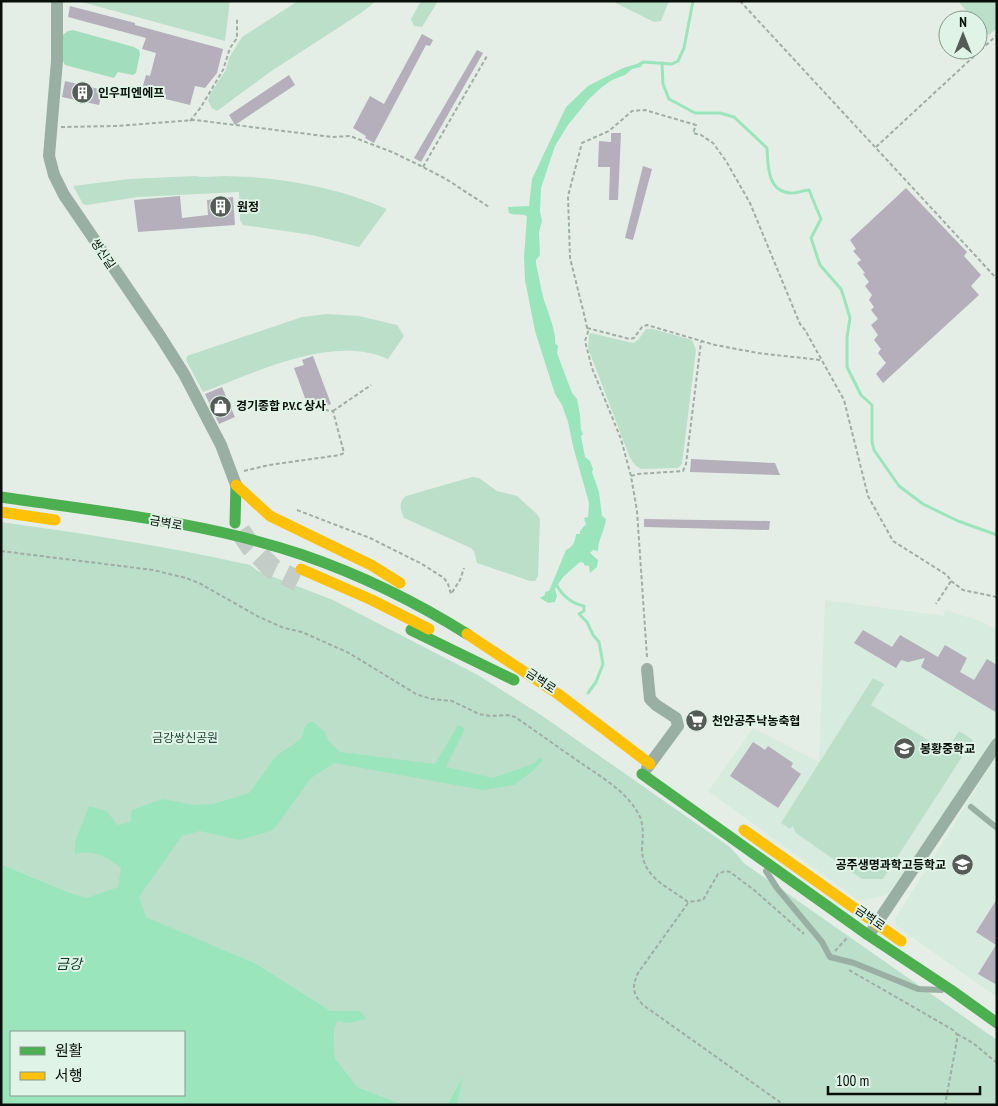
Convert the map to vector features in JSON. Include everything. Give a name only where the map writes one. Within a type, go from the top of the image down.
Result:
[{"type":"main road","points":[[234,480],[235,522]]},
{"type":"main road","points":[[234,480],[270,516],[371,565],[414,592],[449,623]]},
{"type":"main road","name":"금벽로","points":[[1,497],[224,533],[303,554],[376,584],[449,623],[558,694],[642,769],[754,854],[997,1023]]},
{"type":"main road","points":[[1,512],[66,522]]},
{"type":"main road","name":"금벽로","points":[[293,567],[372,600],[445,637],[518,682],[366,607],[306,584]]},
{"type":"main road","name":"금벽로","points":[[642,769],[662,772]]},
{"type":"main road","name":"금벽로","points":[[732,821],[912,949]]},
{"type":"street","name":"쌍신길","points":[[57,1],[56,61],[49,156],[54,175],[64,195],[184,374],[222,445],[234,480]]},
{"type":"street","points":[[642,769],[678,726],[676,718],[650,699],[648,669]]},
{"type":"street","points":[[868,935],[997,744]]},
{"type":"lane","points":[[971,807],[997,828]]},
{"type":"lane","points":[[754,854],[777,888],[822,942],[830,957],[854,963],[918,989],[951,990]]},
{"type":"path","points":[[740,1],[997,279]]},
{"type":"path","points":[[190,121],[201,107],[223,70],[230,48],[237,38],[237,18]]},
{"type":"path","points":[[876,147],[997,35]]},
{"type":"path","points":[[423,167],[487,56]]},
{"type":"path","points":[[648,669],[637,511],[631,476],[621,439],[592,368],[585,341],[587,328],[570,258],[568,196],[582,143],[610,131],[632,111],[646,110],[696,125],[693,133],[701,135],[713,143],[726,160],[750,203],[800,324],[844,400],[868,496],[893,541],[947,575],[951,581],[963,590],[997,597]]},
{"type":"path","points":[[52,126],[71,128],[190,121],[332,137],[350,136],[392,152],[423,167],[489,207]]},
{"type":"path","points":[[587,328],[630,339],[634,338],[642,326],[647,325],[701,342],[758,354],[820,360]]},
{"type":"path","points":[[631,476],[683,471],[686,464],[701,342]]},
{"type":"path","points":[[325,410],[333,410],[371,384]]},
{"type":"path","points":[[234,480],[269,465],[344,453],[333,410]]},
{"type":"path","points":[[296,510],[370,538],[422,564],[444,578],[451,594],[460,580],[464,568]]},
{"type":"path","points":[[1,551],[153,570],[186,578],[213,591],[258,618],[284,628],[302,632],[349,653],[416,694],[431,699],[452,701],[479,714],[515,717],[612,784],[628,801],[638,813],[642,824],[644,863],[649,873],[656,880],[688,902],[703,900],[718,874],[725,871],[730,872],[754,890],[809,939]]},
{"type":"path","points":[[936,604],[951,581]]},
{"type":"path","points":[[688,902],[638,973],[633,985],[637,998],[643,1005],[784,1105]]},
{"type":"path","points":[[838,948],[848,938]]},
{"type":"path","points":[[845,968],[953,1030],[973,1043],[997,1063]]},
{"type":"path","points":[[945,1105],[957,1034]]},
{"type":"shaded area","points":[[73,30],[139,50],[140,54],[136,73],[133,75],[118,72],[114,78],[65,65],[63,61],[63,35]]},
{"type":"shaded area","name":"봉황중학교","points":[[825,600],[944,616],[945,610],[983,622],[997,631],[997,736],[887,895],[859,901],[708,791],[753,728],[819,762]]},
{"type":"shaded area","name":"공주생명과학고등학교","points":[[997,755],[997,997],[896,926],[895,919]]},
{"type":"green space","points":[[78,1],[230,1],[225,41]]},
{"type":"green space","points":[[298,1],[376,1],[361,13],[270,72],[217,111],[212,108],[208,101],[210,94],[226,70],[229,58],[242,37]]},
{"type":"green space","points":[[421,1],[438,1],[422,27],[414,26],[411,19]]},
{"type":"green space","points":[[612,1],[669,1],[661,21],[654,22]]},
{"type":"green space","points":[[958,1],[997,1],[997,28],[988,34],[988,10],[966,10]]},
{"type":"green space","points":[[195,176],[252,177],[287,181],[338,192],[387,209],[359,247],[312,235],[243,225],[240,220],[239,192],[138,197],[87,205],[83,204],[73,186],[129,179]]},
{"type":"green space","points":[[327,314],[359,316],[397,325],[404,336],[388,359],[366,352],[319,353],[270,366],[203,392],[186,360],[187,356],[302,317]]},
{"type":"green space","points":[[646,329],[653,329],[692,340],[696,350],[682,464],[678,468],[641,469],[630,458],[588,348],[589,335],[591,333],[633,343],[638,340]]},
{"type":"green space","points":[[472,477],[479,478],[497,491],[517,496],[537,514],[540,519],[538,576],[535,581],[477,563],[474,551],[471,548],[404,518],[401,506],[406,496]]},
{"type":"green space","name":"금강쌍신공원","points":[[1,522],[157,546],[250,565],[258,571],[333,600],[478,675],[541,715],[730,847],[745,864],[997,1040],[997,1105],[457,1105],[462,1078],[447,1105],[404,1105],[358,1087],[335,1058],[334,1028],[338,1020],[360,1011],[331,1011],[257,964],[145,917],[68,892],[1,864]]},
{"type":"green space","points":[[873,678],[884,684],[871,705],[946,751],[959,731],[973,740],[883,879],[862,879],[796,833],[793,826],[790,829],[781,823]]},
{"type":"water","points":[[643,62],[641,67],[632,69],[625,75],[612,80],[589,99],[568,125],[555,146],[541,188],[540,255],[536,260],[536,264],[544,300],[553,328],[555,343],[558,346],[557,353],[572,393],[577,399],[585,457],[590,461],[593,469],[592,472],[599,492],[602,516],[606,519],[598,551],[593,550],[590,553],[598,560],[597,567],[590,573],[589,566],[580,562],[563,577],[555,589],[557,596],[555,602],[548,603],[540,598],[545,595],[545,592],[549,591],[566,550],[572,546],[576,534],[580,534],[580,531],[586,524],[584,518],[588,517],[589,503],[568,422],[562,405],[555,394],[535,331],[525,280],[524,257],[527,216],[509,213],[508,207],[529,206],[532,179],[566,107],[588,86],[623,68]]},
{"type":"water","name":"금강","points":[[312,721],[325,732],[328,740],[340,752],[435,764],[458,725],[465,729],[446,767],[493,778],[535,763],[539,757],[543,760],[534,770],[514,785],[483,790],[334,763],[311,778],[271,831],[239,840],[200,831],[182,836],[139,897],[146,917],[257,964],[331,1011],[360,1011],[367,1019],[348,1023],[338,1021],[334,1028],[335,1058],[358,1087],[404,1105],[1,1105],[1,864],[87,898],[118,887],[121,868],[110,860],[94,853],[75,854],[75,842],[89,806],[107,811],[117,825],[130,822],[132,810],[163,799],[194,805],[213,804],[249,793],[276,756],[301,739],[306,725]]},
{"type":"water","points":[[463,1076],[457,1105],[447,1105]]},
{"type":"building","points":[[70,6],[223,49],[217,73],[205,88],[195,86],[190,105],[141,93],[146,75],[150,76],[156,53],[142,49],[146,38],[68,17]]},
{"type":"building","points":[[422,34],[433,40],[430,46],[426,45],[374,143],[353,128],[370,96],[384,104]]},
{"type":"building","points":[[477,50],[483,53],[421,162],[414,158]]},
{"type":"building","points":[[289,75],[295,85],[235,125],[229,115]]},
{"type":"building","name":"인우피엔에프","points":[[65,81],[103,90],[99,105],[62,97]]},
{"type":"building","points":[[611,133],[621,133],[618,200],[609,200],[610,167],[598,167],[599,141],[611,142]]},
{"type":"building","points":[[643,166],[652,169],[633,240],[625,238]]},
{"type":"building","points":[[906,188],[967,252],[964,256],[981,275],[971,286],[979,295],[883,383],[876,374],[886,363],[878,353],[881,349],[874,340],[878,335],[871,325],[878,319],[871,310],[874,307],[869,300],[872,295],[865,286],[869,282],[857,263],[861,260],[853,251],[856,249],[850,240]]},
{"type":"building","points":[[180,196],[182,218],[208,215],[207,200],[233,197],[235,225],[138,232],[134,200]]},
{"type":"building","points":[[313,356],[331,404],[320,408],[319,405],[309,409],[294,368],[304,365],[302,360]]},
{"type":"building","name":"경기종합 P.V.C 상사","points":[[222,387],[235,417],[219,424],[205,394]]},
{"type":"building","points":[[691,459],[775,463],[780,475],[690,472]]},
{"type":"building","points":[[644,519],[770,521],[769,530],[644,527]]},
{"type":"building","name":"봉황중학교","points":[[863,630],[892,647],[900,635],[938,657],[945,645],[967,658],[960,672],[974,680],[987,659],[997,665],[997,713],[921,667],[925,658],[908,662],[901,660],[896,668],[854,643]]},
{"type":"building","points":[[753,742],[765,750],[768,746],[793,763],[791,767],[801,774],[778,808],[730,776]]},
{"type":"building","points":[[997,899],[997,985],[978,974],[996,945],[976,932]]},
{"type":"waterway","points":[[640,64],[643,62],[672,64],[678,61],[684,48],[693,1]]},
{"type":"waterway","points":[[662,63],[663,84],[669,99],[695,113],[720,113],[734,117],[767,148],[770,176],[777,188],[790,193],[809,190],[821,219],[811,238],[820,265],[841,289],[850,318],[847,337],[847,367],[861,395],[872,405],[872,442],[874,450],[899,486],[923,504],[958,521],[997,535]]},
{"type":"waterway","points":[[556,583],[560,591],[567,598],[584,606],[584,611],[579,614],[587,622],[593,635],[599,642],[603,664],[596,682],[588,693]]},
{"type":"tunnel","points":[[240,531],[251,547],[273,569],[298,581]]},
{"type":"traffic: fast","points":[[235,523],[236,485]]},
{"type":"traffic: fast","points":[[1,497],[154,519],[229,534],[266,544],[303,555],[367,580],[408,600],[467,634]]},
{"type":"traffic: fast","points":[[411,630],[514,680]]},
{"type":"traffic: fast","points":[[642,774],[868,935],[997,1023]]},
{"type":"traffic: slow","points":[[236,485],[270,516],[371,565],[400,583]]},
{"type":"traffic: slow","points":[[1,512],[55,520]]},
{"type":"traffic: slow","points":[[301,569],[372,600],[429,629]]},
{"type":"traffic: slow","points":[[467,634],[558,694],[650,764]]},
{"type":"traffic: slow","points":[[744,830],[901,941]]},
{"type":"place","name":"인우피엔에프","points":[[82,93]]},
{"type":"place","name":"원정","points":[[221,207]]},
{"type":"place","name":"경기종합 P.V.C 상사","points":[[220,406]]},
{"type":"place","name":"천안공주낙농축협","points":[[696,721]]},
{"type":"place","name":"봉황중학교","points":[[904,749]]},
{"type":"place","name":"공주생명과학고등학교","points":[[962,865]]}]
